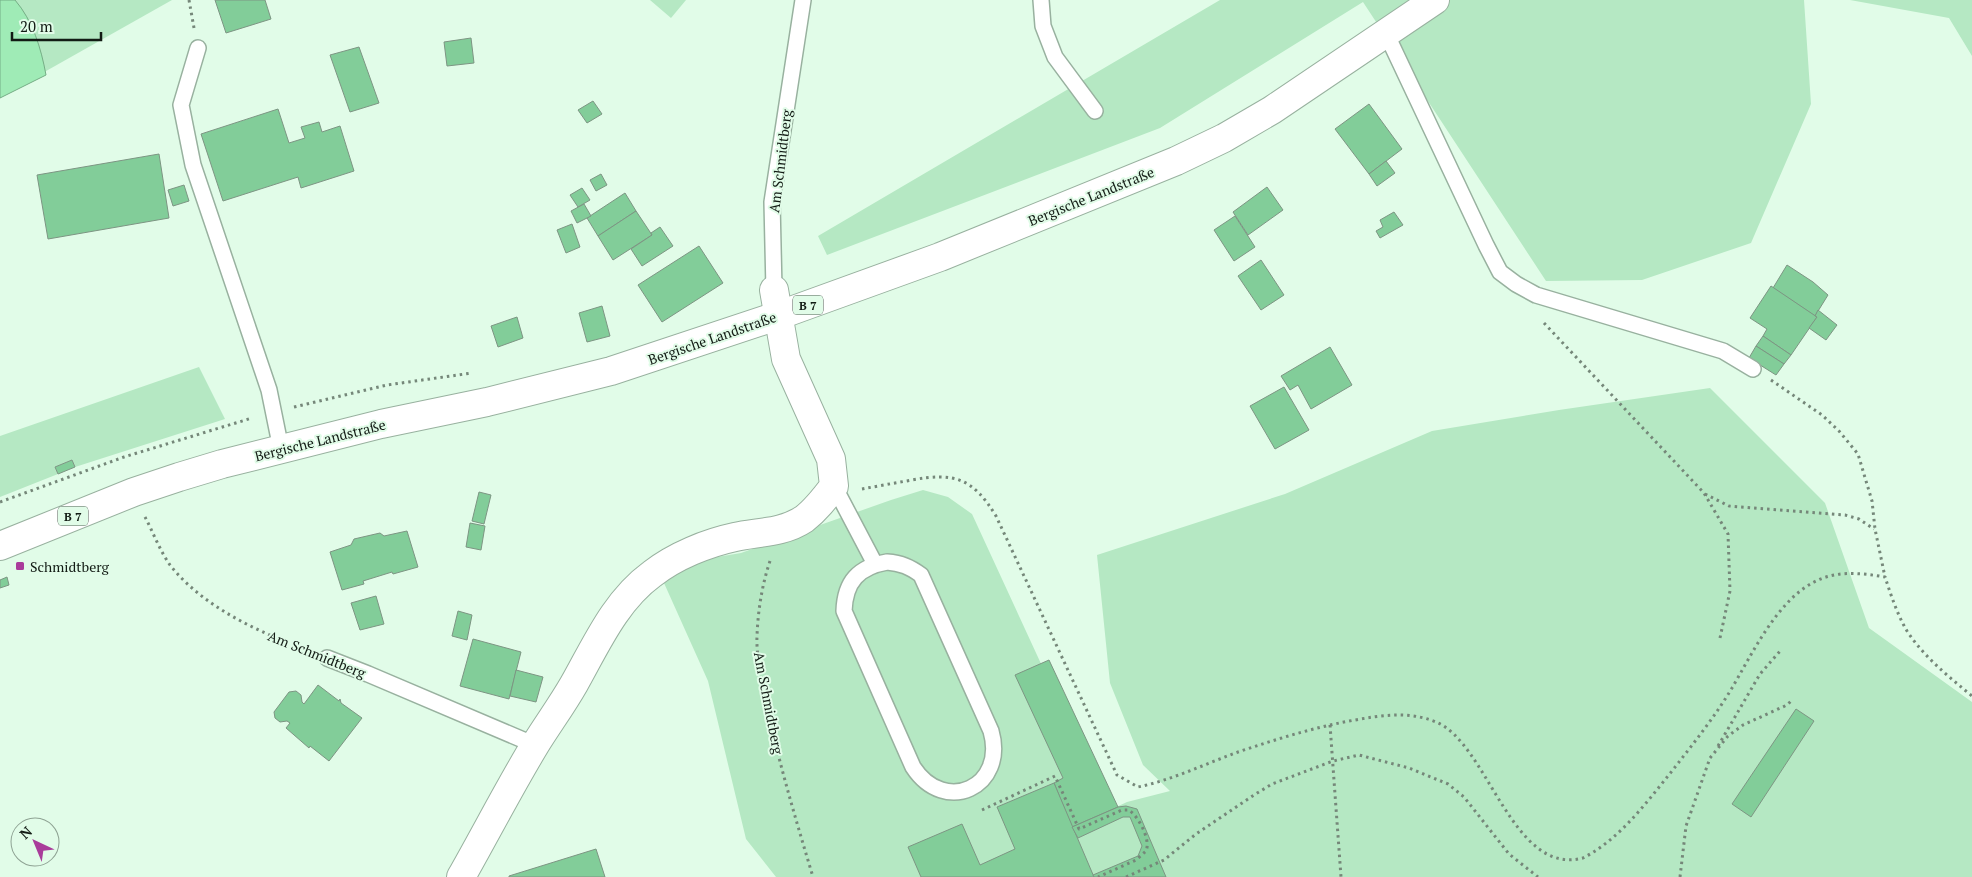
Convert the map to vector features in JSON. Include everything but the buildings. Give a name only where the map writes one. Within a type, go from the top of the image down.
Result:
[{"type":"main road","name":"Bergische Landstraße","points":[[0,546],[134,492],[222,464],[381,424],[541,389],[611,371],[776,303],[940,257],[1176,161],[1224,138],[1272,110],[1435,0]]},
{"type":"main road","name":"Am Schmidtberg","points":[[776,303],[786,359],[831,459],[834,486]]},
{"type":"main road","points":[[461,877],[535,745],[574,683],[597,640],[636,586],[654,572],[703,547],[733,537],[785,529],[803,520],[817,508],[834,486]]},
{"type":"lane","name":"Am Schmidtberg","points":[[776,303],[772,202],[803,0]]},
{"type":"lane","points":[[1041,0],[1043,26],[1055,57],[1095,111]]},
{"type":"lane","points":[[1386,34],[1500,272],[1536,296],[1723,351],[1753,370]]},
{"type":"lane","points":[[198,48],[182,105],[193,165],[226,258],[269,390],[281,449]]},
{"type":"lane","points":[[834,486],[875,564]]},
{"type":"lane","points":[[887,562],[900,563],[921,575],[991,731],[994,742],[992,764],[987,774],[972,787],[956,792],[943,791],[930,786],[920,778],[844,611],[844,598],[848,587],[864,569],[875,564],[887,562]]},
{"type":"lane","name":"Am Schmidtberg","points":[[327,658],[535,745]]},
{"type":"path","points":[[1516,284],[1538,316],[1578,356],[1654,442],[1704,493],[1728,534],[1730,591],[1720,638]]},
{"type":"path","points":[[1753,370],[1822,414],[1858,454],[1872,501],[1875,529],[1885,577],[1906,629],[1932,662],[1972,696]]},
{"type":"path","points":[[0,502],[124,457],[274,411],[387,385],[482,372]]},
{"type":"path","points":[[834,486],[859,489],[933,475],[953,477],[966,482],[980,493],[996,516],[1117,775],[1131,784],[1138,787],[1154,784],[1238,752],[1308,730],[1392,714],[1415,716],[1439,723],[1451,731],[1466,749],[1509,824]]},
{"type":"path","points":[[1704,493],[1729,506],[1845,515],[1858,519],[1875,529]]},
{"type":"path","name":"Am Schmidtberg","points":[[141,510],[169,563],[188,586],[227,613],[272,637],[327,658]]},
{"type":"path","name":"Am Schmidtberg","points":[[785,529],[771,558],[763,581],[757,638],[770,719],[813,877]]},
{"type":"path","points":[[1565,863],[1581,860],[1600,848],[1617,834],[1653,794],[1707,726],[1731,690],[1761,637],[1775,618],[1802,590],[1814,582],[1840,573],[1885,577]]},
{"type":"path","points":[[1680,877],[1686,826],[1704,778],[1707,764],[1760,674],[1781,650]]},
{"type":"path","points":[[1714,753],[1728,736],[1743,725],[1787,705],[1793,699]]},
{"type":"path","points":[[1330,725],[1341,877]]},
{"type":"path","points":[[1126,877],[1164,860],[1196,834],[1272,784],[1333,760],[1354,756],[1368,756],[1409,768],[1448,784],[1464,797],[1509,854],[1538,877]]},
{"type":"path","points":[[972,787],[982,810],[1055,776],[1079,829],[1122,810],[1133,812],[1148,842],[1146,851],[1136,860],[1098,877]]},
{"type":"shaded area","points":[[0,0],[172,0],[0,97]]},
{"type":"shaded area","points":[[0,0],[15,0],[27,17],[39,45],[46,75],[0,98]]},
{"type":"shaded area","points":[[650,0],[686,0],[671,18]]},
{"type":"shaded area","points":[[1220,0],[1804,0],[1811,104],[1751,243],[1642,280],[1546,281],[1363,2],[1160,128],[827,255],[818,236]]},
{"type":"shaded area","points":[[1850,0],[1972,0],[1972,56],[1949,18]]},
{"type":"shaded area","points":[[199,367],[225,419],[75,467],[72,460],[55,467],[58,474],[0,497],[0,436]]},
{"type":"shaded area","points":[[1710,388],[1825,503],[1869,628],[1972,702],[1972,877],[776,877],[746,839],[708,681],[664,583],[686,568],[711,558],[741,553],[923,490],[948,497],[972,514],[1110,810],[1127,802],[1170,791],[1143,765],[1110,683],[1097,555],[1285,494],[1432,431]]},
{"type":"place","name":"Schmidtberg","points":[[20,566]]}]
